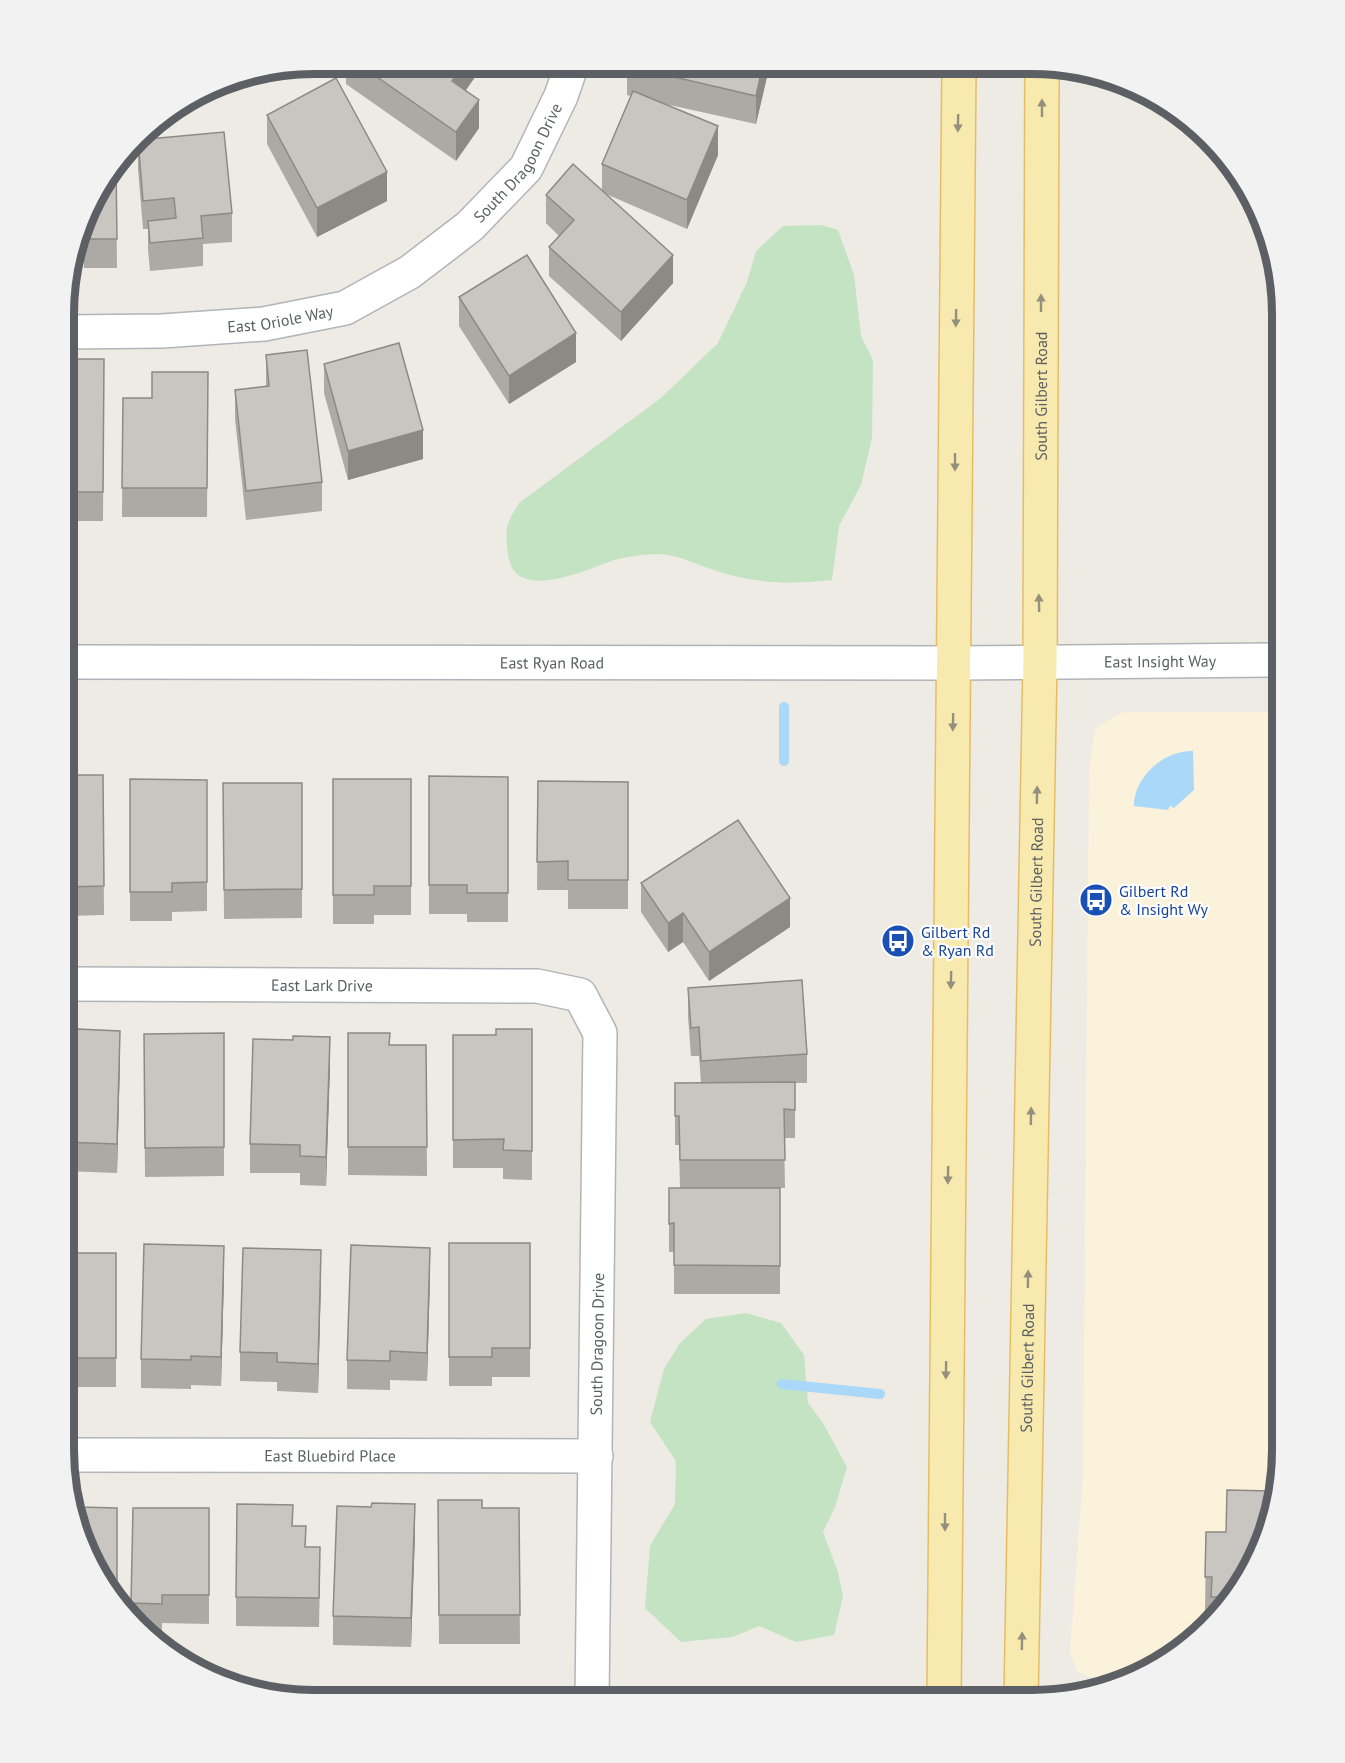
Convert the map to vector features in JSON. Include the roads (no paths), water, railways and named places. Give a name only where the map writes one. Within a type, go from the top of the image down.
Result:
[{"type":"main road","points":[[944,1690],[958,74]]},
{"type":"main road","name":"South Gilbert Road","points":[[1021,1690],[1040,662],[1042,74]]},
{"type":"street","name":"South Dragoon Drive","points":[[470,226],[526,168],[561,96],[569,74]]},
{"type":"street","name":"East Oriole Way","points":[[74,333],[162,331],[264,324],[345,308],[410,272],[470,226]]},
{"type":"street","name":"East Insight Way","points":[[1040,662],[1272,660]]},
{"type":"street","name":"East Ryan Road","points":[[74,662],[1040,662]]},
{"type":"street","name":"East Lark Drive","points":[[74,984],[537,986],[580,995]]},
{"type":"street","name":"South Dragoon Drive","points":[[580,995],[600,1033],[592,1690]]},
{"type":"street","name":"East Bluebird Place","points":[[74,1455],[596,1456]]},
{"type":"water","points":[[1193,751],[1194,790],[1174,808],[1170,806],[1168,810],[1134,806],[1139,785],[1153,767],[1172,755]]},
{"type":"waterway","points":[[784,707],[784,761]]},
{"type":"waterway","points":[[782,1384],[880,1394]]},
{"type":"place","name":"Gilbert Rd & Insight Wy","points":[[1096,900]]},
{"type":"place","name":"Gilbert Rd & Ryan Rd","points":[[898,941]]}]
